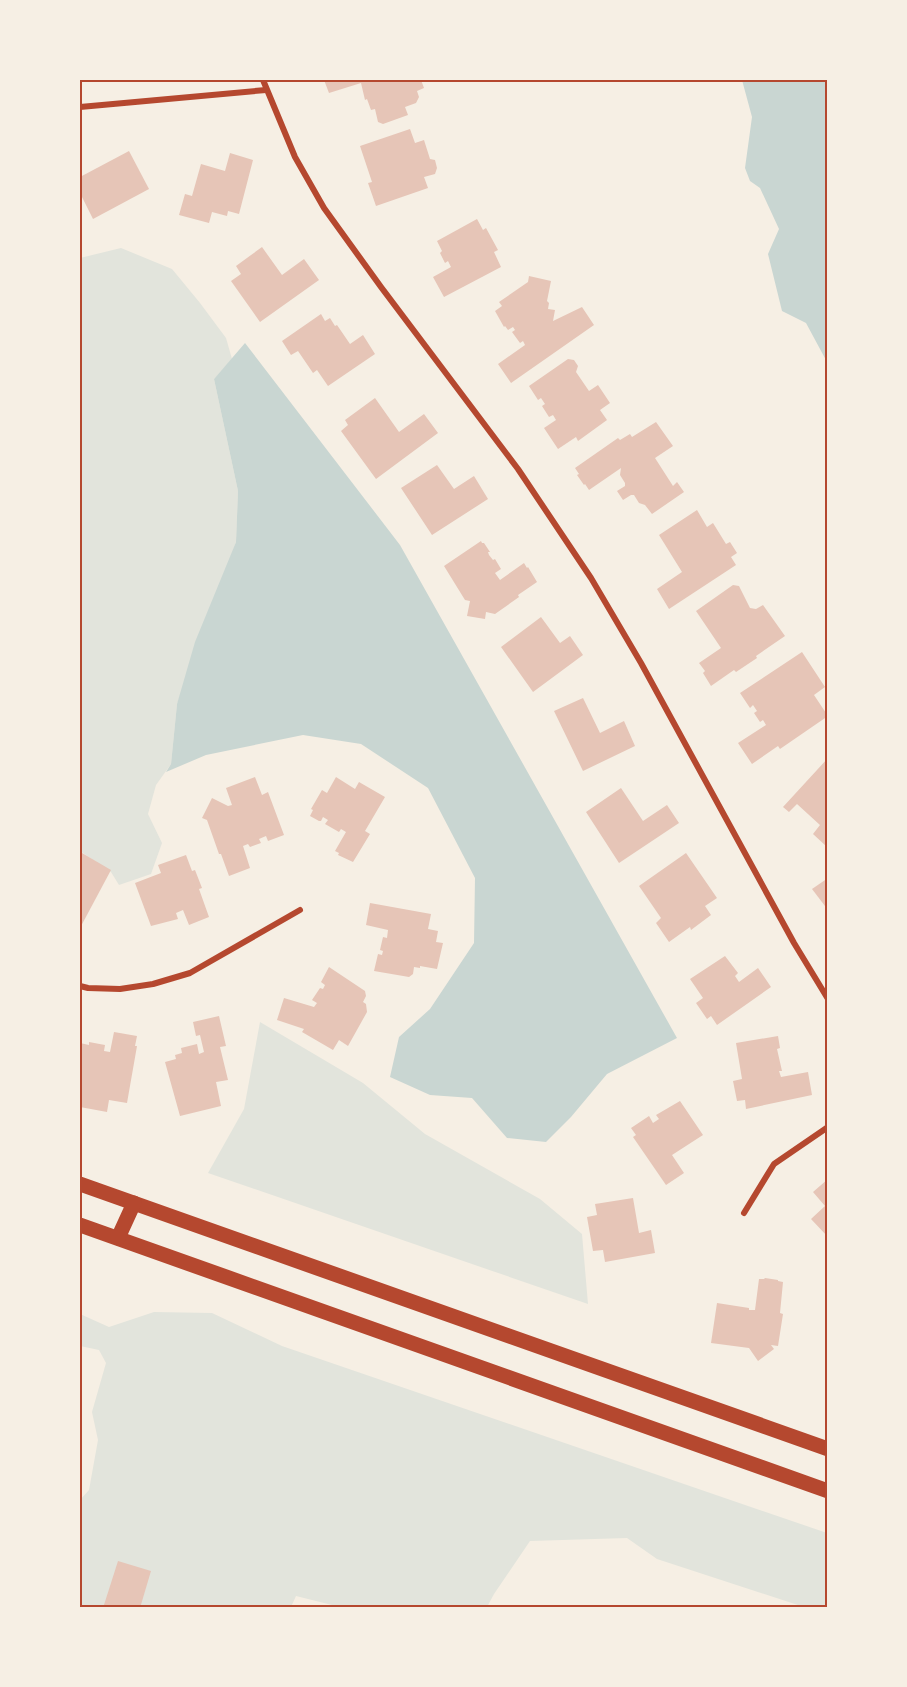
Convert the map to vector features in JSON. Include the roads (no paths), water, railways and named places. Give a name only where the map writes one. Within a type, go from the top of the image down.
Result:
[{"type":"main road","points":[[80,1184],[828,1449]]},
{"type":"main road","points":[[118,1238],[134,1203]]},
{"type":"main road","points":[[80,1225],[828,1491]]},
{"type":"street","points":[[263,80],[295,157],[324,208],[518,469],[591,578],[642,663],[794,943],[828,999]]},
{"type":"street","points":[[80,107],[266,90]]},
{"type":"street","points":[[80,986],[120,989],[153,984],[190,973],[300,910]]},
{"type":"street","points":[[744,1213],[774,1164],[828,1127]]}]
